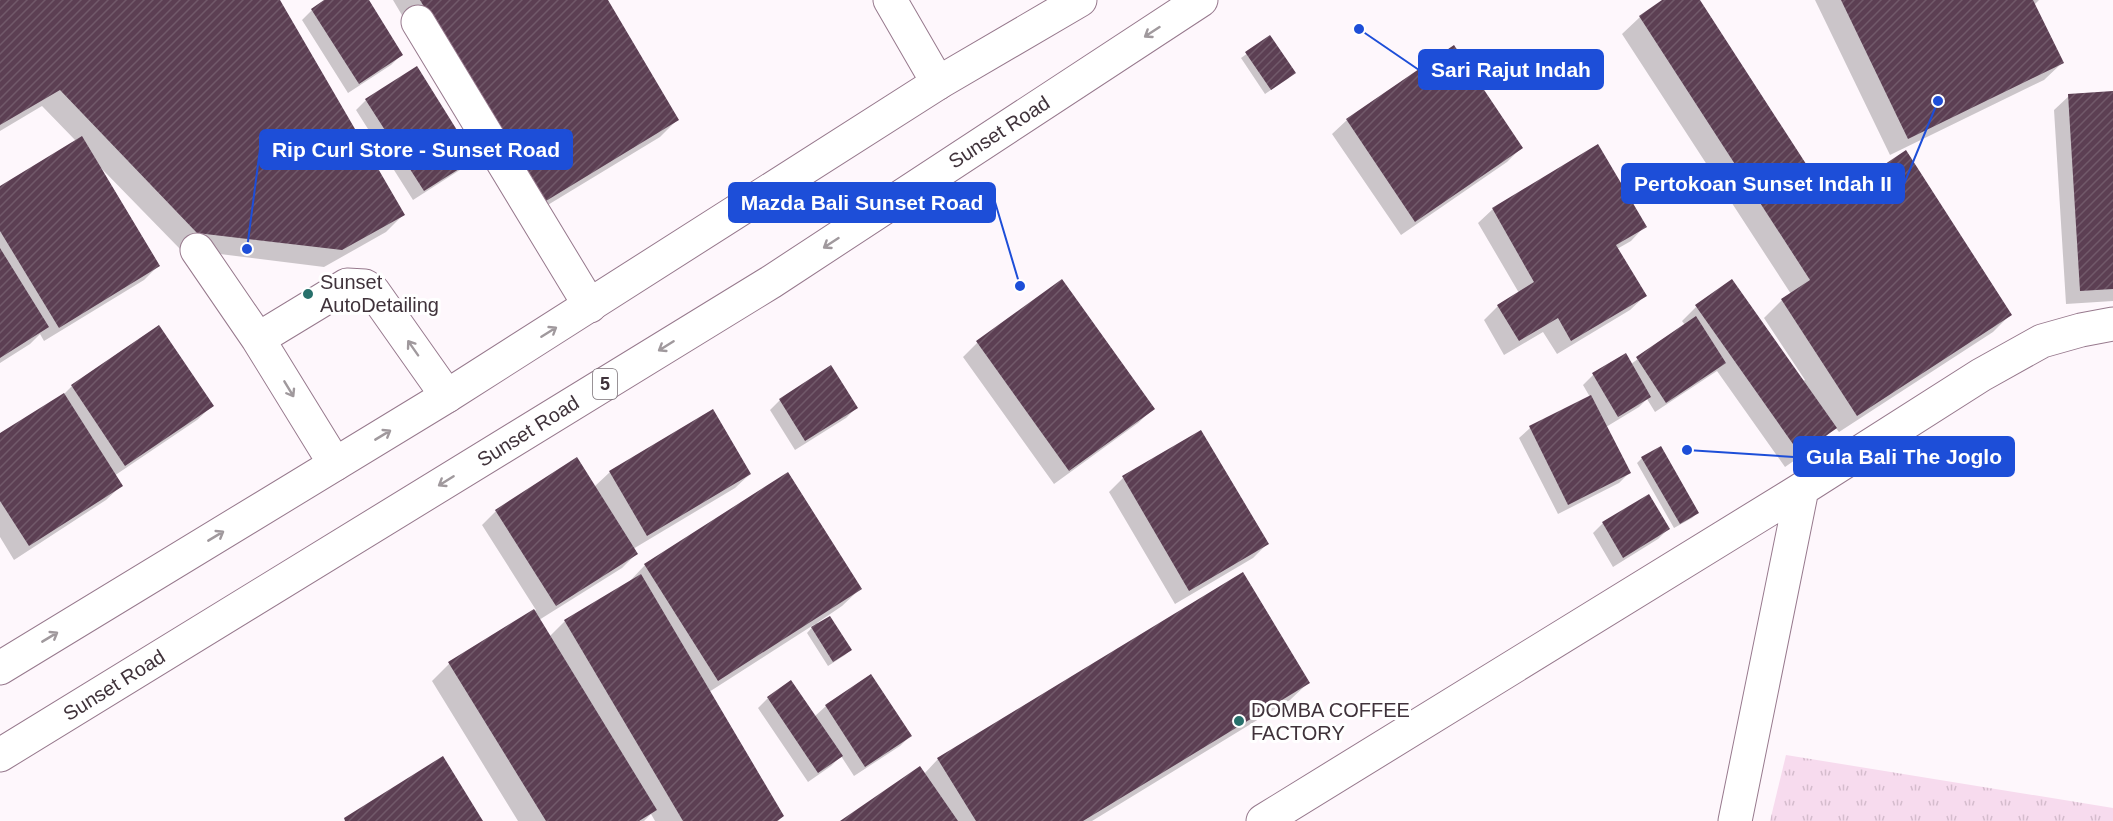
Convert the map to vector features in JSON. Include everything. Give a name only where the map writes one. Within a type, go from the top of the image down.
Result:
[{"type":"main road","points":[[890,0],[938,83]]},
{"type":"main road","points":[[0,668],[447,396],[938,83],[1080,0]]},
{"type":"main road","name":"Sunset Road","points":[[0,755],[771,282],[1201,0]]},
{"type":"main road","points":[[418,22],[590,306]]},
{"type":"main road","points":[[197,250],[258,339],[335,464]]},
{"type":"main road","points":[[258,339],[348,285],[364,286],[373,291],[447,396]]},
{"type":"main road","points":[[1263,821],[1802,489],[1981,375],[2042,341],[2113,324]]},
{"type":"main road","points":[[1735,821],[1802,489]]},
{"type":"green space","points":[[1786,755],[2113,808],[2113,821],[1770,821]]},
{"type":"building","points":[[0,0],[280,0],[405,215],[342,250],[197,233],[60,90],[0,125]]},
{"type":"building","points":[[324,0],[369,0],[403,55],[359,84],[311,9]]},
{"type":"building","points":[[420,0],[608,0],[679,120],[541,204]]},
{"type":"building","points":[[1662,0],[1700,0],[1830,201],[1906,150],[2012,315],[1857,416],[1781,299],[1810,280],[1639,16]]},
{"type":"building","points":[[1841,0],[2033,0],[2064,63],[1908,139]]},
{"type":"building","points":[[1270,35],[1296,73],[1271,90],[1245,52]]},
{"type":"building","points":[[1454,45],[1523,148],[1415,222],[1346,119]]},
{"type":"building","points":[[417,66],[475,159],[424,191],[365,99]]},
{"type":"building","points":[[2113,91],[2113,289],[2080,291],[2068,94]]},
{"type":"building","points":[[82,136],[160,266],[59,328],[0,231],[0,186]]},
{"type":"building","points":[[1598,144],[1647,227],[1616,245],[1647,296],[1571,341],[1558,318],[1519,341],[1497,305],[1534,282],[1492,208]]},
{"type":"building","points":[[0,248],[49,327],[0,358]]},
{"type":"building","points":[[1062,279],[1155,409],[1069,471],[976,341]]},
{"type":"building","points":[[1732,279],[1837,428],[1800,454],[1695,305]]},
{"type":"building","points":[[1696,316],[1726,363],[1666,403],[1636,357]]},
{"type":"building","points":[[159,325],[214,406],[125,466],[71,385]]},
{"type":"building","points":[[1626,353],[1651,397],[1618,417],[1592,373]]},
{"type":"building","points":[[831,365],[858,408],[805,441],[779,399]]},
{"type":"building","points":[[64,393],[123,486],[29,546],[0,501],[0,433]]},
{"type":"building","points":[[1591,395],[1631,473],[1568,505],[1529,426]]},
{"type":"building","points":[[713,409],[751,474],[647,536],[609,471]]},
{"type":"building","points":[[1201,430],[1269,544],[1189,591],[1122,476]]},
{"type":"building","points":[[1661,446],[1699,513],[1680,524],[1641,457]]},
{"type":"building","points":[[577,457],[638,554],[556,606],[495,510]]},
{"type":"building","points":[[788,472],[862,589],[718,681],[644,564]]},
{"type":"building","points":[[1649,494],[1670,529],[1623,558],[1602,522]]},
{"type":"building","points":[[1243,572],[1310,683],[1083,821],[976,821],[937,758]]},
{"type":"building","points":[[641,574],[784,816],[777,821],[683,821],[564,620]]},
{"type":"building","points":[[534,609],[657,810],[639,821],[546,821],[448,662]]},
{"type":"building","points":[[830,616],[852,650],[833,662],[811,627]]},
{"type":"building","points":[[871,674],[912,736],[865,767],[825,705]]},
{"type":"building","points":[[791,680],[843,756],[818,773],[767,697]]},
{"type":"building","points":[[443,756],[483,821],[345,821],[344,818]]},
{"type":"building","points":[[920,766],[958,821],[840,821]]},
{"type":"place","name":"Sari Rajut Indah","points":[[1359,29]]},
{"type":"place","name":"Pertokoan Sunset Indah II","points":[[1938,101]]},
{"type":"place","name":"Rip Curl Store - Sunset Road","points":[[247,249]]},
{"type":"place","name":"Mazda Bali Sunset Road","points":[[1020,286]]},
{"type":"place","name":"Sunset AutoDetailing","points":[[308,294]]},
{"type":"place","name":"Gula Bali The Joglo","points":[[1687,450]]},
{"type":"place","name":"DOMBA COFFEE FACTORY","points":[[1239,721]]}]
